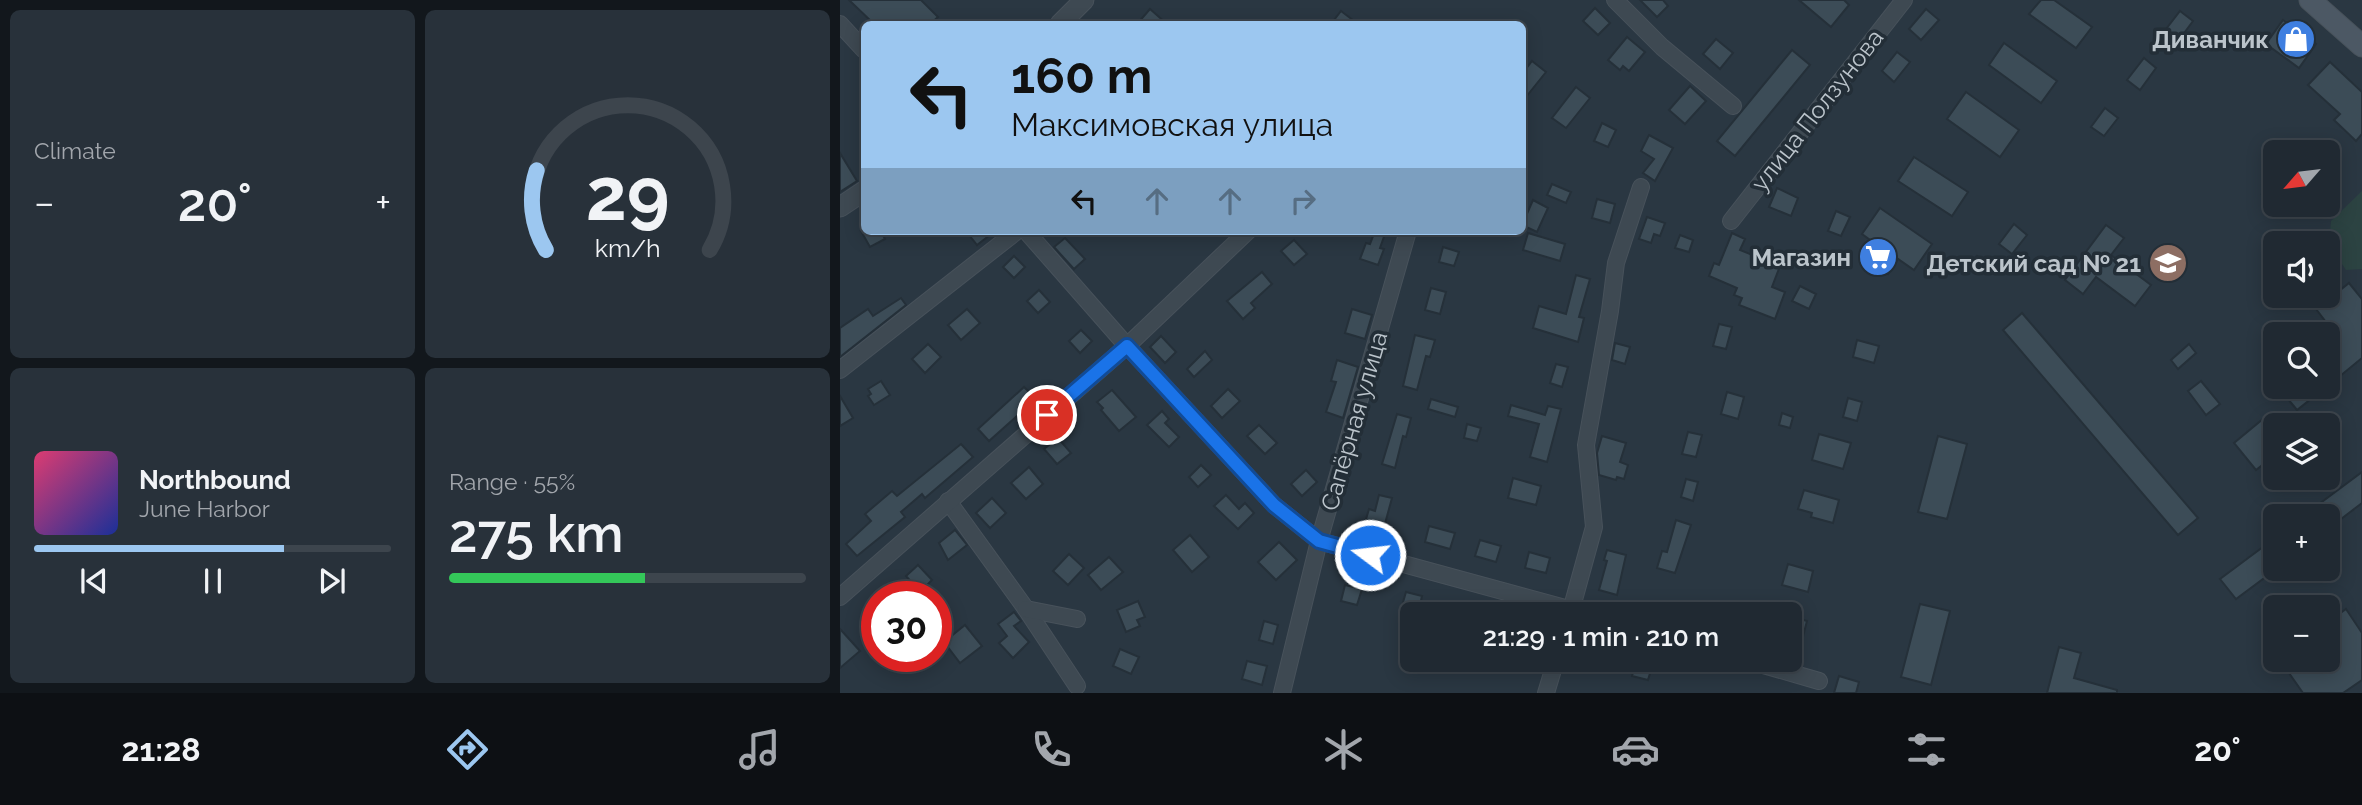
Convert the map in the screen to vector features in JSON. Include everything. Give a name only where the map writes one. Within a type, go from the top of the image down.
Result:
[{"type":"main road","points":[[2310,0],[2362,46]]},
{"type":"street","points":[[1063,21],[1084,0]]},
{"type":"street","points":[[1615,0],[1662,47],[1733,106]]},
{"type":"street","name":"улица Ползунова","points":[[1731,221],[1904,0]]},
{"type":"street","points":[[840,24],[861,47]]},
{"type":"street","points":[[1578,602],[1594,527],[1586,445],[1616,263],[1641,187]]},
{"type":"street","points":[[840,207],[861,193]]},
{"type":"street","points":[[840,370],[1012,235]]},
{"type":"street","points":[[1030,235],[1127,346],[1274,505],[1319,541],[1537,602]]},
{"type":"street","points":[[840,597],[1127,346],[1244,235]]},
{"type":"street","name":"Сапёрная улица","points":[[1282,693],[1319,541],[1407,235]]},
{"type":"street","points":[[948,501],[1077,687]]},
{"type":"street","points":[[1026,610],[1077,619]]},
{"type":"street","points":[[1546,693],[1552,672]]},
{"type":"street","points":[[1788,672],[1819,681]]},
{"type":"green space","points":[[2362,191],[2362,269],[2346,270],[2340,261],[2340,231],[2330,231],[2331,221],[2340,217],[2340,212]]},
{"type":"building","points":[[849,0],[921,0],[938,17],[933,21],[871,21]]},
{"type":"building","points":[[1640,0],[1663,0],[1668,6],[1657,17]]},
{"type":"building","points":[[1799,0],[1844,0],[1849,5],[1831,27]]},
{"type":"building","points":[[2041,0],[2054,0],[2092,27],[2076,48],[2029,14]]},
{"type":"building","points":[[1595,8],[1610,23],[1598,35],[1583,21]]},
{"type":"building","points":[[1150,9],[1164,21],[1140,21]]},
{"type":"building","points":[[1926,9],[1939,20],[1921,40],[1909,29]]},
{"type":"building","points":[[1341,11],[1354,21],[1333,21]]},
{"type":"building","points":[[2180,11],[2193,21],[2176,44],[2163,33]]},
{"type":"building","points":[[2283,20],[2316,44],[2299,68],[2266,44]]},
{"type":"building","points":[[1627,37],[1645,52],[1629,71],[1623,66],[1620,70],[1608,60]]},
{"type":"building","points":[[1716,39],[1733,53],[1720,69],[1703,54]]},
{"type":"building","points":[[2004,43],[2057,81],[2041,103],[1989,65]]},
{"type":"building","points":[[1792,50],[1810,65],[1735,156],[1717,141]]},
{"type":"building","points":[[1897,52],[1910,62],[1894,82],[1882,71]]},
{"type":"building","points":[[2144,58],[2156,68],[2140,90],[2127,80]]},
{"type":"building","points":[[1532,61],[1546,72],[1526,97],[1526,69]]},
{"type":"building","points":[[2330,62],[2362,92],[2362,134],[2356,141],[2334,120],[2340,114],[2308,85]]},
{"type":"building","points":[[1690,86],[1706,101],[1685,124],[1669,110]]},
{"type":"building","points":[[1576,87],[1590,98],[1566,128],[1552,118]]},
{"type":"building","points":[[1966,92],[2019,130],[2000,157],[1947,119]]},
{"type":"building","points":[[2105,108],[2118,118],[2104,136],[2091,127]]},
{"type":"building","points":[[1602,123],[1616,130],[1608,147],[1594,141]]},
{"type":"building","points":[[1649,135],[1673,148],[1655,181],[1643,173],[1654,159],[1641,151]]},
{"type":"building","points":[[840,153],[857,181],[840,192]]},
{"type":"building","points":[[1914,157],[1968,192],[1952,216],[1898,181]]},
{"type":"building","points":[[1552,184],[1571,192],[1566,203],[1547,195]]},
{"type":"building","points":[[1777,188],[1798,198],[1791,216],[1769,207]]},
{"type":"building","points":[[1597,199],[1615,204],[1610,223],[1592,218]]},
{"type":"building","points":[[1533,200],[1548,208],[1537,232],[1526,227],[1526,216]]},
{"type":"building","points":[[1880,208],[1932,244],[1914,270],[1898,259],[1888,274],[1867,260],[1877,245],[1862,234]]},
{"type":"building","points":[[1836,211],[1850,217],[1841,236],[1828,231]]},
{"type":"building","points":[[1647,217],[1665,223],[1660,236],[1654,234],[1651,243],[1639,239]]},
{"type":"building","points":[[2014,224],[2027,235],[2012,254],[1999,244]]},
{"type":"building","points":[[2106,225],[2124,238],[2111,255],[2151,285],[2135,306],[2096,277],[2083,294],[2065,280]]},
{"type":"building","points":[[1528,233],[1565,244],[1560,261],[1523,250]]},
{"type":"building","points":[[1732,233],[1745,239],[1740,250],[1780,266],[1772,287],[1785,292],[1775,319],[1739,305],[1742,298],[1734,295],[1737,288],[1709,276],[1714,263],[1719,265]]},
{"type":"building","points":[[863,235],[883,235],[885,239],[870,247]]},
{"type":"building","points":[[969,235],[990,235],[977,245]]},
{"type":"building","points":[[1373,235],[1385,235],[1380,248],[1384,249],[1378,265],[1360,259],[1366,243],[1370,244]]},
{"type":"building","points":[[1680,235],[1693,240],[1689,252],[1675,248]]},
{"type":"building","points":[[1065,238],[1085,259],[1074,269],[1054,247]]},
{"type":"building","points":[[1294,240],[1307,254],[1294,265],[1281,251]]},
{"type":"building","points":[[1443,247],[1459,252],[1454,266],[1439,262]]},
{"type":"building","points":[[1014,256],[1025,267],[1014,278],[1003,267]]},
{"type":"building","points":[[1977,256],[1989,265],[1982,274],[1971,265]]},
{"type":"building","points":[[1262,272],[1272,284],[1251,303],[1255,308],[1243,319],[1227,301]]},
{"type":"building","points":[[1576,275],[1590,279],[1579,317],[1584,318],[1578,342],[1533,328],[1539,306],[1566,314]]},
{"type":"building","points":[[2349,283],[2362,299],[2362,358],[2340,376],[2340,322],[2326,322],[2316,309],[2340,308],[2340,290]]},
{"type":"building","points":[[1800,286],[1816,294],[1809,309],[1792,301]]},
{"type":"building","points":[[1431,288],[1446,292],[1440,314],[1425,310]]},
{"type":"building","points":[[1039,290],[1050,302],[1038,313],[1027,301]]},
{"type":"building","points":[[901,298],[906,305],[840,357],[840,328],[868,309],[873,316]]},
{"type":"building","points":[[967,309],[980,323],[961,340],[948,325]]},
{"type":"building","points":[[1352,309],[1372,315],[1365,339],[1345,333]]},
{"type":"building","points":[[2022,313],[2198,518],[2178,535],[2003,330]]},
{"type":"building","points":[[1719,324],[1732,327],[1726,349],[1713,346]]},
{"type":"building","points":[[1081,330],[1092,341],[1080,353],[1069,341]]},
{"type":"building","points":[[1415,335],[1435,340],[1430,357],[1426,356],[1417,390],[1403,386]]},
{"type":"building","points":[[1161,336],[1176,352],[1165,363],[1150,347]]},
{"type":"building","points":[[1857,340],[1879,346],[1874,363],[1853,357]]},
{"type":"building","points":[[1615,343],[1630,347],[1625,364],[1612,360]]},
{"type":"building","points":[[928,344],[941,357],[925,373],[912,359]]},
{"type":"building","points":[[2189,344],[2196,353],[2178,369],[2171,360]]},
{"type":"building","points":[[1205,351],[1212,360],[1194,377],[1187,369]]},
{"type":"building","points":[[1337,360],[1358,367],[1343,418],[1326,412],[1336,382],[1331,381]]},
{"type":"building","points":[[1556,364],[1568,367],[1562,387],[1550,383]]},
{"type":"building","points":[[881,381],[890,395],[874,405],[868,396],[871,394],[868,389]]},
{"type":"building","points":[[2201,381],[2220,404],[2206,415],[2188,391]]},
{"type":"building","points":[[1024,387],[1036,399],[989,441],[978,429]]},
{"type":"building","points":[[1228,389],[1240,401],[1222,418],[1211,406]]},
{"type":"building","points":[[1112,390],[1136,417],[1119,431],[1097,402]]},
{"type":"building","points":[[1727,392],[1744,397],[1738,419],[1721,414]]},
{"type":"building","points":[[840,396],[853,418],[840,426]]},
{"type":"building","points":[[1848,398],[1862,402],[1857,421],[1843,417]]},
{"type":"building","points":[[1431,399],[1458,407],[1455,417],[1428,409]]},
{"type":"building","points":[[2288,399],[2311,399],[2297,410]]},
{"type":"building","points":[[1511,405],[1545,415],[1548,406],[1561,409],[1547,462],[1530,457],[1539,424],[1508,416]]},
{"type":"building","points":[[1162,411],[1169,419],[1165,423],[1179,437],[1169,447],[1147,425]]},
{"type":"building","points":[[1782,413],[1793,417],[1790,428],[1779,425]]},
{"type":"building","points":[[1397,414],[1411,418],[1406,437],[1403,436],[1395,468],[1382,464]]},
{"type":"building","points":[[2263,419],[2263,464],[2256,470],[2234,443]]},
{"type":"building","points":[[1467,424],[1481,428],[1477,441],[1464,438]]},
{"type":"building","points":[[1259,425],[1277,443],[1265,454],[1247,436]]},
{"type":"building","points":[[1688,432],[1702,435],[1696,457],[1682,454]]},
{"type":"building","points":[[1819,434],[1851,443],[1843,469],[1812,460]]},
{"type":"building","points":[[1602,436],[1626,443],[1620,462],[1628,465],[1624,479],[1617,477],[1616,480],[1599,475],[1597,453]]},
{"type":"building","points":[[1938,436],[1967,444],[1947,519],[1918,512]]},
{"type":"building","points":[[1058,438],[1071,453],[1057,464],[1044,449]]},
{"type":"building","points":[[961,444],[973,457],[925,498],[922,494],[901,512],[905,517],[857,556],[846,544],[871,521],[865,514],[892,491],[897,496]]},
{"type":"building","points":[[1201,465],[1211,475],[1198,487],[1189,477]]},
{"type":"building","points":[[1029,467],[1043,484],[1026,499],[1011,483]]},
{"type":"building","points":[[1306,470],[1317,482],[1302,496],[1291,484]]},
{"type":"building","points":[[2362,472],[2362,503],[2340,520],[2340,504],[2319,504]]},
{"type":"building","points":[[1513,478],[1541,486],[1536,505],[1508,498]]},
{"type":"building","points":[[1686,479],[1698,482],[1693,501],[1681,497]]},
{"type":"building","points":[[1804,490],[1839,500],[1833,523],[1811,517],[1812,513],[1798,509]]},
{"type":"building","points":[[1226,495],[1239,509],[1245,503],[1254,513],[1238,529],[1214,506]]},
{"type":"building","points":[[1379,495],[1392,498],[1383,531],[1364,526],[1369,509],[1375,511]]},
{"type":"building","points":[[992,498],[1006,513],[990,528],[976,513]]},
{"type":"building","points":[[1676,520],[1691,525],[1675,573],[1657,568],[1662,551],[1667,552]]},
{"type":"building","points":[[1429,526],[1455,533],[1450,549],[1425,542]]},
{"type":"building","points":[[955,530],[967,545],[948,560],[939,543]]},
{"type":"building","points":[[1190,535],[1209,557],[1192,572],[1173,550]]},
{"type":"building","points":[[1480,540],[1501,546],[1496,562],[1475,556]]},
{"type":"building","points":[[1279,542],[1297,560],[1276,580],[1258,562]]},
{"type":"building","points":[[2263,547],[2263,579],[2236,599],[2220,579]]},
{"type":"building","points":[[1607,550],[1626,555],[1617,595],[1599,590],[1607,561],[1604,560]]},
{"type":"building","points":[[1529,552],[1550,558],[1546,573],[1525,568]]},
{"type":"building","points":[[1069,554],[1084,568],[1068,585],[1053,571]]},
{"type":"building","points":[[1109,557],[1123,572],[1101,590],[1088,575]]},
{"type":"building","points":[[1788,564],[1813,571],[1808,592],[1782,585]]},
{"type":"building","points":[[918,565],[932,580],[910,581],[906,576]]},
{"type":"building","points":[[1345,585],[1362,589],[1357,605],[1341,601]]},
{"type":"building","points":[[1406,592],[1422,596],[1421,602],[1403,602]]},
{"type":"building","points":[[1138,601],[1145,617],[1137,620],[1140,626],[1126,632],[1117,610]]},
{"type":"building","points":[[1920,604],[1950,611],[1931,685],[1901,677]]},
{"type":"building","points":[[2346,609],[2362,633],[2362,680],[2343,693],[2303,693],[2290,672],[2340,672],[2340,613]]},
{"type":"building","points":[[1014,612],[1021,621],[1014,626],[1029,642],[1013,658],[999,643],[1007,636],[998,624]]},
{"type":"building","points":[[1802,620],[1807,621],[1802,640]]},
{"type":"building","points":[[1264,621],[1278,625],[1273,644],[1259,640]]},
{"type":"building","points":[[965,625],[982,646],[960,663],[952,652],[952,636]]},
{"type":"building","points":[[840,629],[860,651],[840,668]]},
{"type":"building","points":[[2059,647],[2081,653],[2074,678],[2117,690],[2117,693],[2047,693]]},
{"type":"building","points":[[1120,649],[1139,657],[1131,674],[1113,666]]},
{"type":"building","points":[[1247,661],[1267,666],[1262,685],[1242,679]]},
{"type":"building","points":[[1633,672],[1650,672],[1648,680],[1632,676]]},
{"type":"building","points":[[1839,676],[1859,682],[1856,693],[1834,693]]},
{"type":"place","name":"Диванчик","points":[[2296,39]]},
{"type":"place","name":"Магазин","points":[[1878,257]]},
{"type":"place","name":"Детский сад № 21","points":[[2168,263]]},
{"type":"route","points":[[1047,415],[1127,346],[1274,505],[1319,541],[1370,555]]}]
